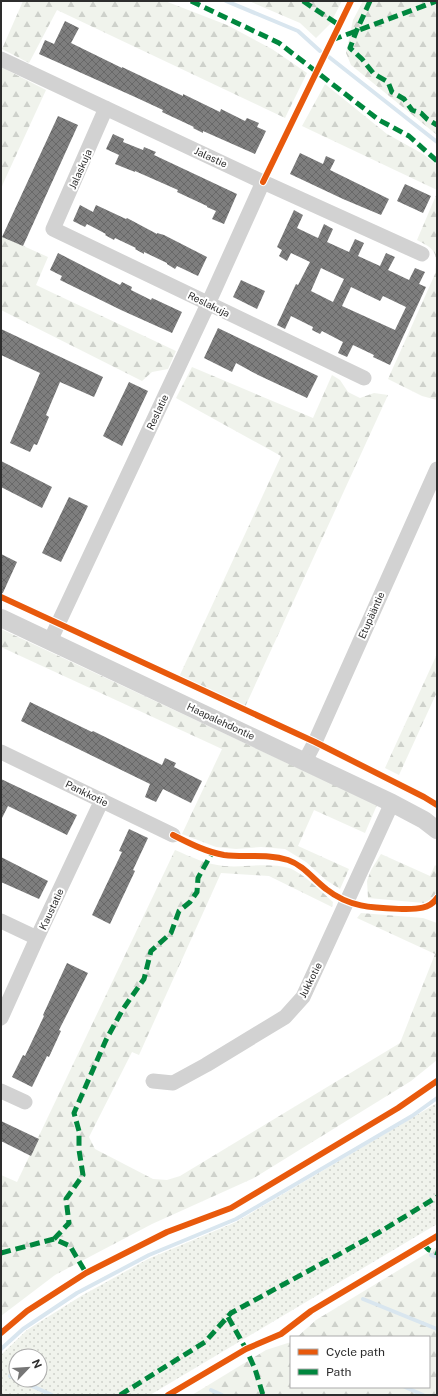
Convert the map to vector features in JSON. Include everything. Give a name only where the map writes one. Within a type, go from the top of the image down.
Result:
[{"type":"street","name":"Jalastie","points":[[1,59],[263,182],[422,254]]},
{"type":"street","name":"Jalaskuja","points":[[53,229],[106,108]]},
{"type":"street","name":"Reslatie","points":[[50,641],[208,304],[263,182]]},
{"type":"street","name":"Reslakuja","points":[[53,229],[364,378]]},
{"type":"street","name":"Etupääntie","points":[[305,761],[315,742],[437,469]]},
{"type":"street","name":"Haapalehdontie","points":[[1,618],[392,803],[424,820],[437,830]]},
{"type":"street","name":"Pankkotie","points":[[1,752],[173,835]]},
{"type":"street","name":"Kaustatie","points":[[1,1018],[102,800]]},
{"type":"street","name":"Jukkotie","points":[[153,1081],[173,1083],[206,1065],[285,1017],[303,997],[392,803]]},
{"type":"street","points":[[1,921],[37,938]]},
{"type":"street","points":[[1,1091],[25,1102]]},
{"type":"green space","points":[[23,1],[165,1],[227,25],[272,49],[307,73],[285,118],[57,10],[29,63],[2,49]]},
{"type":"green space","points":[[249,1],[342,1],[330,24],[316,38],[300,23]]},
{"type":"green space","points":[[363,1],[437,1],[437,135],[351,65],[346,53],[353,20]]},
{"type":"green space","points":[[1,67],[46,90],[1,188]]},
{"type":"green space","points":[[325,84],[387,134],[423,154],[437,165],[437,190],[302,126]]},
{"type":"green space","points":[[437,193],[437,400],[422,396],[388,379],[435,274],[436,261],[434,253],[429,247],[417,240]]},
{"type":"green space","points":[[1,236],[48,257],[36,285],[176,351],[168,369],[152,372],[142,381],[1,310]]},
{"type":"green space","points":[[192,367],[313,418],[332,375],[340,380],[348,392],[360,398],[374,393],[388,395],[245,707],[179,677],[281,456],[176,398]]},
{"type":"green space","points":[[1,629],[377,805],[365,833],[314,810],[298,846],[349,869],[340,889],[326,880],[306,862],[285,849],[261,847],[236,849],[216,847],[182,834],[222,749],[1,647]]},
{"type":"green space","points":[[437,654],[437,692],[399,775],[385,768]]},
{"type":"green space","points":[[175,850],[199,860],[217,865],[273,865],[289,868],[306,878],[318,888],[333,902],[332,907],[269,876],[221,873],[139,1055],[132,1052],[89,1137],[95,1149],[153,1179],[167,1180],[180,1176],[400,1043],[435,954],[357,918],[361,913],[423,918],[437,923],[437,1060],[411,1081],[254,1178],[152,1224],[55,1275],[1,1316],[1,1175],[17,1182]]},
{"type":"green space","points":[[381,854],[430,876],[435,865],[437,867],[437,891],[433,898],[424,903],[368,898],[367,881],[371,870]]},
{"type":"green space","points":[[437,1103],[437,1224],[150,1395],[1,1395],[1,1355],[8,1348],[8,1388],[48,1388],[48,1348],[8,1348],[27,1330],[81,1296],[148,1259],[236,1222]]},
{"type":"green space","points":[[437,1247],[437,1395],[192,1395],[266,1350],[290,1342],[290,1388],[430,1388],[430,1336],[298,1336],[316,1320]]},
{"type":"building","points":[[65,21],[79,28],[71,43],[122,68],[183,96],[183,94],[220,112],[221,109],[245,121],[247,118],[259,123],[257,127],[266,131],[255,154],[203,131],[203,133],[193,128],[194,127],[162,112],[163,110],[39,54],[45,40],[54,44]]},
{"type":"building","points":[[58,116],[78,125],[23,246],[2,237]]},
{"type":"building","points":[[113,134],[124,139],[123,142],[143,150],[144,147],[156,152],[154,155],[237,194],[224,224],[212,219],[216,211],[177,192],[178,190],[115,164],[119,155],[106,149]]},
{"type":"building","points":[[300,153],[323,164],[326,156],[335,160],[330,170],[389,199],[381,215],[290,174]]},
{"type":"building","points":[[405,184],[431,196],[423,213],[397,201]]},
{"type":"building","points":[[80,205],[93,212],[96,205],[126,219],[127,218],[157,234],[164,235],[207,257],[198,276],[177,266],[175,269],[167,263],[144,252],[144,254],[135,249],[136,248],[115,238],[114,240],[87,224],[85,227],[73,221]]},
{"type":"building","points":[[294,210],[303,215],[297,228],[318,238],[324,224],[333,229],[327,242],[349,252],[355,239],[364,243],[358,256],[380,266],[386,253],[395,257],[388,270],[409,280],[415,268],[425,272],[419,284],[426,287],[390,365],[353,345],[347,357],[338,353],[343,342],[322,331],[320,334],[312,330],[313,327],[291,316],[285,329],[277,325],[296,284],[298,285],[310,262],[291,253],[287,261],[279,256],[282,250],[277,247]],"holes":[[[321,268],[344,279],[333,302],[311,291]],[[351,287],[380,301],[383,296],[406,307],[395,330],[342,306]]]},
{"type":"building","points":[[58,253],[120,285],[122,282],[132,287],[131,290],[151,300],[152,298],[182,312],[172,333],[60,280],[62,276],[50,270]]},
{"type":"building","points":[[241,280],[265,291],[257,309],[233,297]]},
{"type":"building","points":[[218,328],[318,376],[307,398],[236,363],[232,372],[204,358]]},
{"type":"building","points":[[1,329],[103,377],[94,397],[60,382],[46,415],[49,417],[37,445],[34,444],[30,452],[10,443],[40,373],[1,355]]},
{"type":"building","points":[[129,382],[148,391],[122,446],[103,436]]},
{"type":"building","points":[[1,461],[52,487],[42,508],[1,487]]},
{"type":"building","points":[[69,497],[88,506],[61,562],[42,553]]},
{"type":"building","points":[[1,554],[17,562],[1,597]]},
{"type":"building","points":[[30,702],[162,765],[165,758],[176,763],[174,767],[202,781],[191,803],[163,789],[156,802],[145,797],[150,784],[21,721]]},
{"type":"building","points":[[1,779],[77,815],[67,835],[8,806],[1,820]]},
{"type":"building","points":[[129,829],[148,838],[133,870],[135,871],[110,924],[92,915],[122,852],[119,851]]},
{"type":"building","points":[[1,857],[48,881],[39,899],[1,882]]},
{"type":"building","points":[[67,963],[88,973],[59,1030],[61,1031],[49,1057],[47,1056],[32,1087],[12,1077],[23,1055],[25,1056]]},
{"type":"building","points":[[1,1121],[39,1139],[31,1156],[1,1141]]},
{"type":"waterway","points":[[226,1],[298,31],[320,51]]},
{"type":"waterway","points":[[329,57],[437,142]]},
{"type":"waterway","points":[[1,1349],[23,1329],[77,1293],[149,1255],[236,1219],[412,1116],[437,1098]]},
{"type":"waterway","points":[[431,1255],[437,1257]]},
{"type":"waterway","points":[[363,1299],[437,1329]]},
{"type":"waterway","points":[[37,1388],[52,1395]]},
{"type":"waterway","points":[[407,1388],[423,1395]]},
{"type":"waterway","points":[[211,1390],[222,1395]]},
{"type":"marked path","points":[[191,1],[279,43],[379,120],[409,136],[437,161]]},
{"type":"marked path","points":[[303,1],[339,25]]},
{"type":"marked path","points":[[370,1],[350,48],[362,59],[374,74],[388,82],[392,92],[404,99],[412,110],[421,113],[437,125]]},
{"type":"marked path","points":[[332,40],[437,1]]},
{"type":"marked path","points":[[54,1239],[69,1223],[66,1199],[83,1175],[79,1150],[79,1131],[74,1113],[106,1040],[123,1009],[144,979],[151,951],[171,933],[179,911],[190,902],[197,892],[198,878],[213,851]]},
{"type":"marked path","points":[[120,1395],[205,1342],[231,1313],[378,1233],[437,1197]]},
{"type":"marked path","points":[[1,1253],[54,1239],[70,1246],[86,1273]]},
{"type":"marked path","points":[[423,1244],[429,1250],[437,1253]]},
{"type":"marked path","points":[[228,1317],[246,1349],[255,1369],[263,1395]]},
{"type":"cycle path","points":[[263,182],[351,1]]},
{"type":"cycle path","points":[[1,597],[315,742],[437,805]]},
{"type":"cycle path","points":[[173,835],[217,854],[232,856],[264,856],[288,860],[299,865],[335,895],[344,900],[362,906],[417,909],[430,905],[437,898]]},
{"type":"cycle path","points":[[1,1333],[27,1311],[86,1273],[167,1232],[231,1208],[398,1108],[437,1081]]},
{"type":"cycle path","points":[[168,1395],[246,1349],[281,1334],[311,1311],[437,1236]]}]
